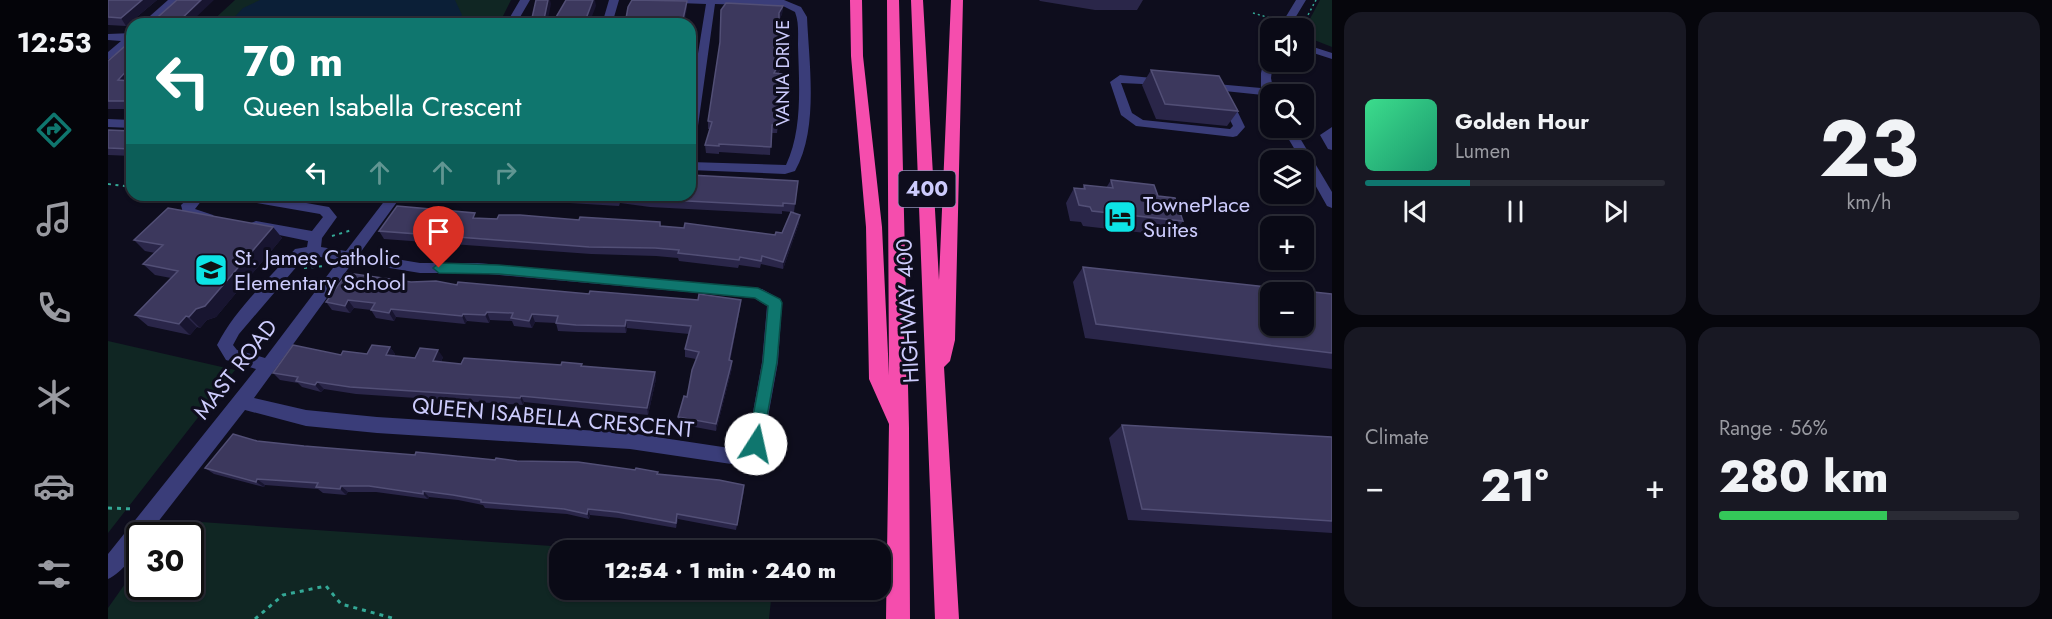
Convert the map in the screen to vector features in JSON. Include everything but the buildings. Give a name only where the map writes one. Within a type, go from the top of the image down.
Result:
[{"type":"highway","points":[[856,0],[857,56],[874,227],[879,379],[899,428]]},
{"type":"highway","name":"HIGHWAY 400","points":[[893,0],[899,428],[898,619]]},
{"type":"highway","name":"HIGHWAY 400","points":[[917,0],[947,619]]},
{"type":"highway","points":[[936,377],[946,340],[957,0]]},
{"type":"street","points":[[153,18],[174,0]]},
{"type":"street","points":[[514,18],[525,0]]},
{"type":"street","points":[[609,18],[614,0]]},
{"type":"street","points":[[679,0],[711,1],[696,100]]},
{"type":"street","points":[[1291,18],[1301,0]]},
{"type":"street","name":"VANIA DRIVE","points":[[696,166],[785,170],[791,168],[800,149],[804,99],[801,11],[784,3],[711,1]]},
{"type":"street","points":[[108,37],[126,37]]},
{"type":"street","points":[[108,57],[126,41]]},
{"type":"street","points":[[1314,50],[1332,56]]},
{"type":"street","points":[[1176,83],[1120,78],[1115,82],[1127,116],[1140,123],[1233,133],[1239,127],[1220,87]]},
{"type":"street","points":[[1198,85],[1260,94]]},
{"type":"street","points":[[108,123],[126,124]]},
{"type":"street","points":[[1332,131],[1326,135],[1332,147]]},
{"type":"street","points":[[1294,138],[1332,203]]},
{"type":"street","points":[[193,201],[188,205],[188,210],[193,215],[315,243],[349,260]]},
{"type":"street","points":[[269,366],[232,355],[225,345],[234,330],[300,253],[315,243],[330,217],[324,210],[270,201]]},
{"type":"street","name":"MAST ROAD","points":[[108,569],[269,366],[392,201]]},
{"type":"street","name":"QUEEN ISABELLA CRESCENT","points":[[241,402],[316,419],[630,441],[738,457],[756,444],[770,362],[775,303],[758,293],[478,268],[420,268],[349,260]]},
{"type":"path","points":[[1306,18],[1316,0]]},
{"type":"path","points":[[1253,13],[1266,18]]},
{"type":"path","points":[[108,184],[126,186]]},
{"type":"path","points":[[315,243],[377,222]]},
{"type":"path","points":[[286,270],[349,260]]},
{"type":"path","points":[[108,508],[156,509]]},
{"type":"path","points":[[255,619],[283,596],[326,586],[341,604],[396,619]]},
{"type":"green space","points":[[235,0],[511,0],[502,18],[216,18]]},
{"type":"green space","points":[[1320,0],[1332,0],[1332,47],[1314,40],[1314,18],[1310,18]]},
{"type":"green space","points":[[108,341],[235,370],[108,533]]},
{"type":"green space","points":[[171,520],[200,522],[170,522]]},
{"type":"green space","points":[[204,522],[549,546],[549,600],[771,600],[769,619],[108,619],[108,608],[126,582],[126,600],[204,600]]},
{"type":"water","points":[[260,0],[455,0],[462,15],[460,18],[234,18],[243,8]]},
{"type":"place","name":"TownePlace Suites","points":[[1120,217]]},
{"type":"place","name":"St. James Catholic Elementary School","points":[[211,270]]},
{"type":"route","points":[[439,268],[478,268],[758,293],[775,303],[770,362],[756,444]]}]
